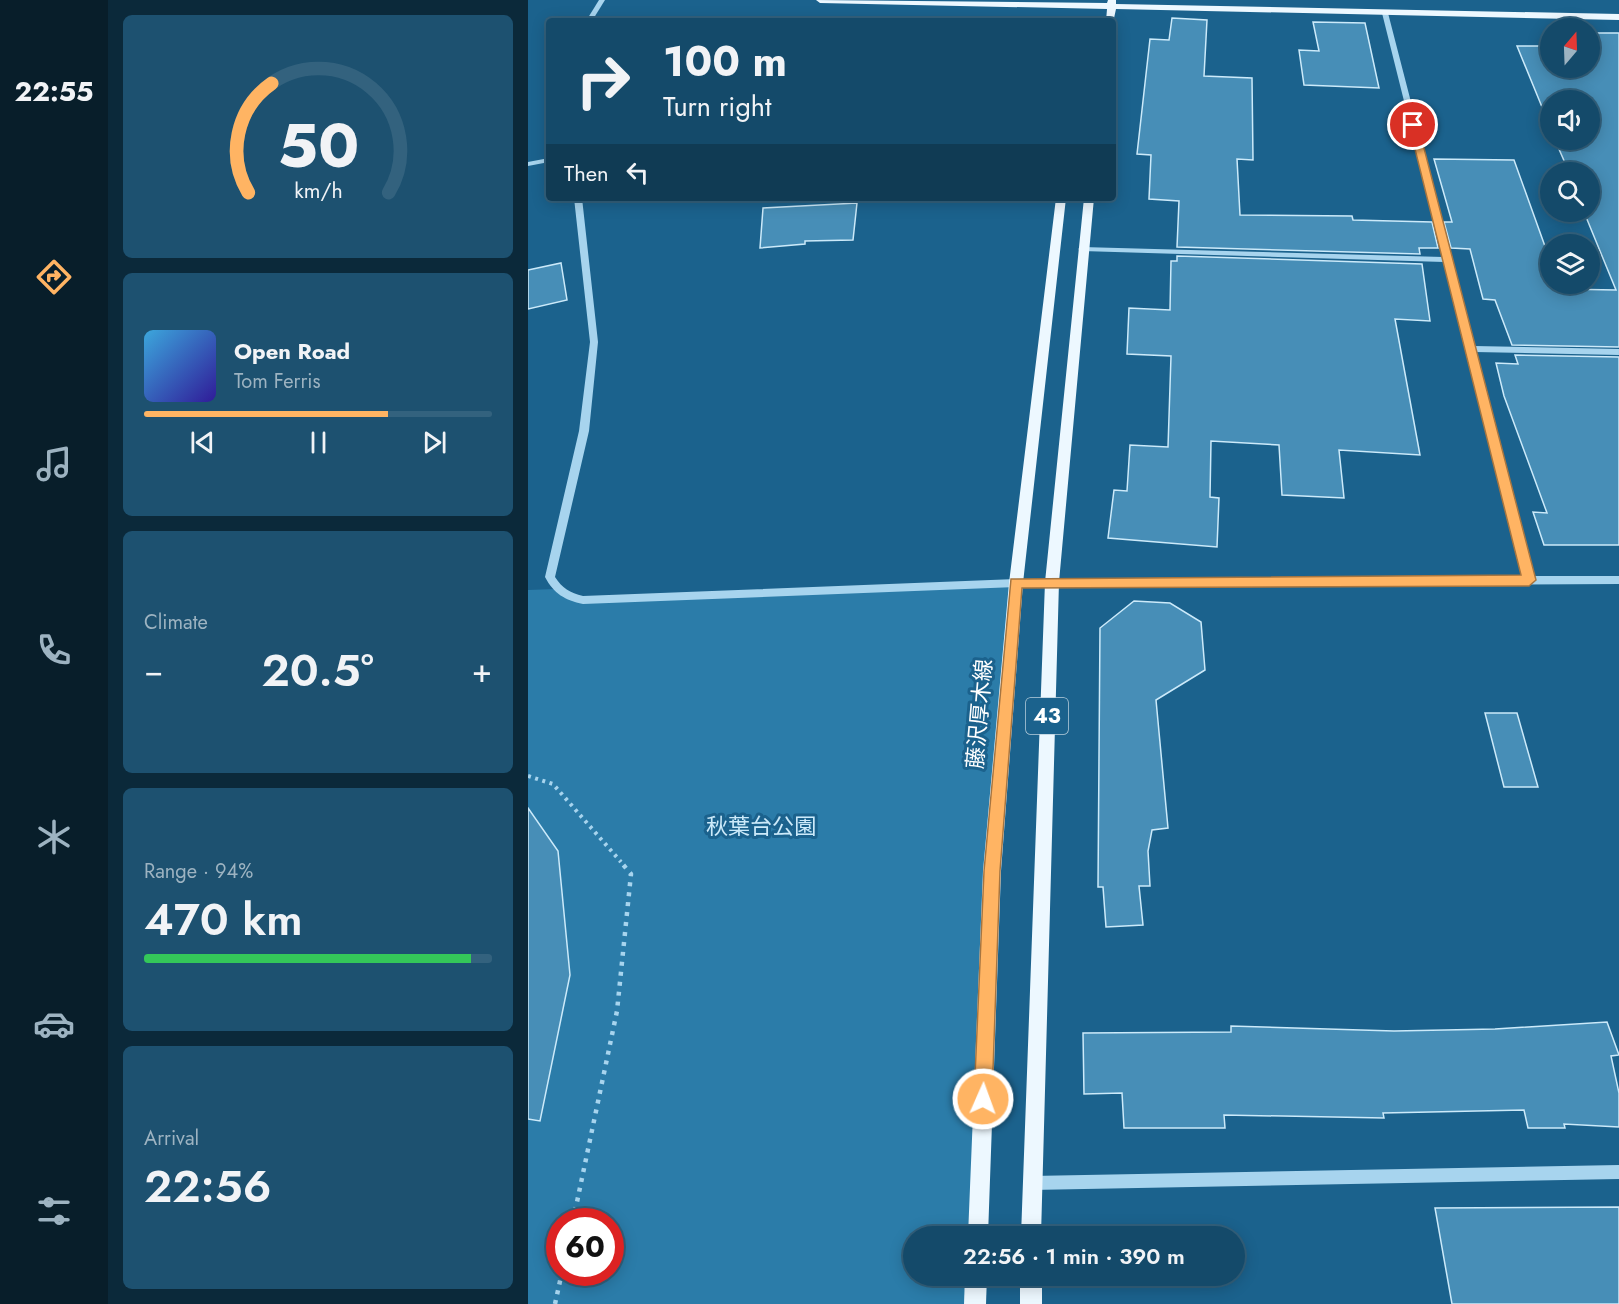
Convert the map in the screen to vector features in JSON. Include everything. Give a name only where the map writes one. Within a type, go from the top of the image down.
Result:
[{"type":"main road","points":[[820,0],[1084,6],[1112,3],[1385,13],[1619,17]]},
{"type":"main road","points":[[1110,18],[1112,3]]},
{"type":"main road","name":"藤沢厚木線","points":[[978,1226],[992,871],[1016,583],[1061,201]]},
{"type":"main road","name":"43","points":[[1031,1226],[1030,1183],[1052,582],[1082,249],[1089,201]]},
{"type":"main road","points":[[975,1304],[976,1286]]},
{"type":"main road","points":[[1031,1286],[1031,1304]]},
{"type":"street","points":[[592,18],[602,0]]},
{"type":"street","points":[[1385,13],[1529,580]]},
{"type":"street","points":[[528,164],[546,161]]},
{"type":"street","points":[[578,201],[594,342],[584,431],[550,577],[556,589],[567,597],[583,600],[1052,582],[1619,580]]},
{"type":"street","points":[[1082,249],[1447,260]]},
{"type":"street","points":[[1469,349],[1619,352]]},
{"type":"street","points":[[1030,1183],[1619,1172]]},
{"type":"path","points":[[528,776],[553,784],[631,874],[617,1011],[576,1208]]},
{"type":"path","points":[[555,1304],[559,1286]]},
{"type":"green space","name":"秋葉台公園","points":[[1016,583],[979,1226],[903,1226],[903,1286],[976,1286],[976,1304],[528,1304],[528,590],[556,589],[567,597]]},
{"type":"building","points":[[1172,18],[1207,20],[1204,76],[1252,78],[1253,160],[1237,159],[1240,215],[1352,216],[1353,220],[1432,222],[1438,248],[1419,248],[1420,254],[1177,247],[1179,201],[1149,199],[1151,155],[1137,154],[1150,39],[1169,40]]},
{"type":"building","points":[[1313,22],[1365,23],[1379,88],[1304,85],[1299,50],[1319,51]]},
{"type":"building","points":[[1600,33],[1619,33],[1619,347],[1512,345],[1495,300],[1483,299],[1470,249],[1451,248],[1444,222],[1452,222],[1434,159],[1514,160],[1541,234],[1540,294],[1600,294],[1600,290],[1616,290],[1600,251],[1600,234],[1593,234],[1588,222],[1600,222],[1600,162],[1565,162],[1559,150],[1600,150],[1600,90],[1540,90],[1540,102],[1517,46],[1540,46],[1540,78],[1600,78]]},
{"type":"building","points":[[857,203],[853,240],[805,241],[805,244],[760,248],[763,208]]},
{"type":"building","points":[[1177,256],[1422,264],[1430,321],[1395,319],[1420,455],[1339,450],[1344,498],[1282,495],[1279,445],[1211,441],[1210,497],[1219,498],[1217,547],[1108,538],[1114,490],[1127,491],[1130,445],[1168,447],[1171,356],[1127,354],[1129,308],[1170,310],[1171,261],[1177,261]]},
{"type":"building","points":[[561,263],[567,300],[528,309],[528,270]]},
{"type":"building","points":[[1515,355],[1619,357],[1619,545],[1544,545],[1533,512],[1547,513],[1504,396],[1496,363],[1518,364]]},
{"type":"building","points":[[1134,601],[1170,603],[1201,622],[1205,670],[1156,700],[1168,828],[1152,830],[1148,851],[1150,886],[1139,886],[1143,925],[1106,927],[1103,887],[1098,887],[1100,628]]},
{"type":"building","points":[[1485,713],[1517,713],[1538,787],[1504,787]]},
{"type":"building","points":[[528,808],[558,851],[570,975],[540,1121],[528,1119]]},
{"type":"building","points":[[1607,1022],[1619,1055],[1611,1056],[1619,1093],[1619,1127],[1564,1124],[1565,1128],[1528,1128],[1524,1110],[1383,1113],[1384,1118],[1224,1115],[1225,1128],[1124,1128],[1122,1093],[1084,1094],[1083,1033],[1231,1032],[1231,1026],[1394,1031],[1495,1029]]},
{"type":"building","points":[[1619,1207],[1619,1304],[1452,1304],[1435,1208]]},
{"type":"route","points":[[983,1099],[992,871],[1016,583],[1529,580],[1413,125]]}]
